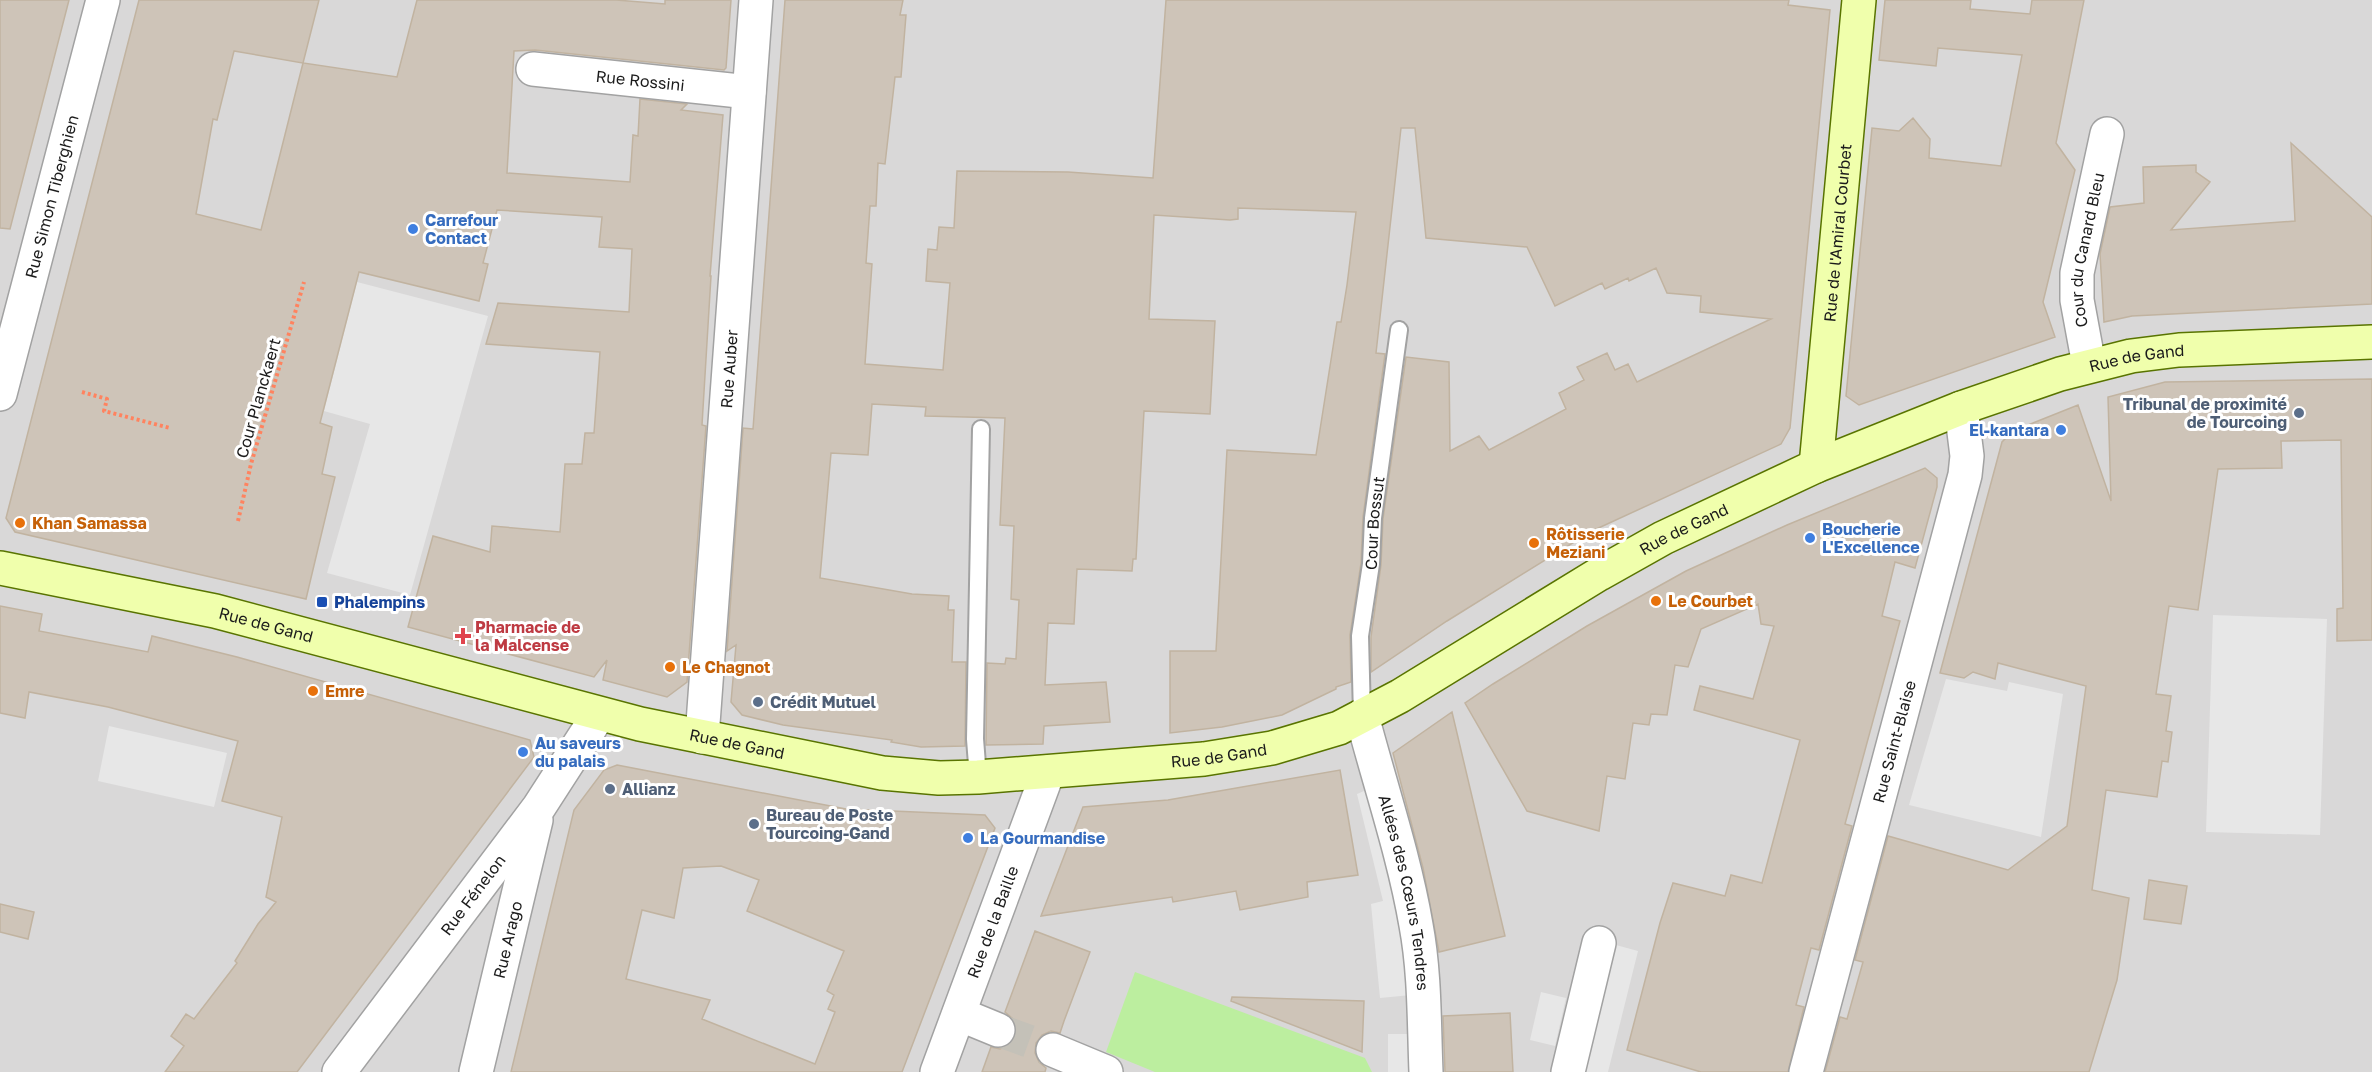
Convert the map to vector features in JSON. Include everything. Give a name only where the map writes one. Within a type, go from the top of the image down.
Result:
[{"type":"main road","name":"Rue de l'Amiral Courbet","points":[[1816,466],[1859,0]]},
{"type":"main road","name":"Rue de Gand","points":[[0,568],[215,611],[599,714],[882,773],[939,778],[978,777],[1204,759],[1295,742],[1339,728],[1400,696],[1631,555],[1705,517],[1816,466],[1961,408],[2089,366],[2132,356],[2161,352],[2372,342]]},
{"type":"street","name":"Rue Simon Tiberghien","points":[[0,394],[103,0]]},
{"type":"street","name":"Rue Auber","points":[[702,737],[756,0]]},
{"type":"street","name":"Rue Rossini","points":[[533,69],[749,92]]},
{"type":"street","name":"Cour du Canard Bleu","points":[[2089,366],[2077,300],[2077,273],[2107,134]]},
{"type":"street","name":"Rue Saint-Blaise","points":[[1806,1072],[1965,475],[1966,456],[1961,408]]},
{"type":"street","name":"Rue Fénelon","points":[[339,1072],[539,807],[599,714]]},
{"type":"street","name":"Allées des Cœurs Tendres","points":[[1362,716],[1417,927],[1421,960],[1426,1072]]},
{"type":"street","name":"Rue de la Baille","points":[[937,1072],[1048,772]]},
{"type":"street","name":"Rue Arago","points":[[476,1072],[539,807]]},
{"type":"street","points":[[1568,1072],[1599,943]]},
{"type":"street","points":[[959,1014],[998,1030]]},
{"type":"street","points":[[1053,1050],[1106,1072]]},
{"type":"lane","name":"Cour Bossut","points":[[1362,716],[1360,636],[1371,564],[1373,518],[1399,330]]},
{"type":"lane","points":[[978,777],[975,739],[981,429]]},
{"type":"path","name":"Cour Planckaert","points":[[238,521],[304,282]]},
{"type":"path","points":[[82,392],[107,399],[104,411],[170,428]]},
{"type":"shaded area","points":[[0,0],[2372,0],[2372,1072],[0,1072]]},
{"type":"shaded area","points":[[357,282],[488,316],[410,595],[327,573],[370,424],[324,411]]},
{"type":"shaded area","points":[[2213,615],[2327,619],[2320,835],[2206,832]]},
{"type":"shaded area","points":[[1946,679],[2007,691],[2009,682],[2063,694],[2041,837],[1909,805]]},
{"type":"shaded area","points":[[109,726],[227,753],[214,807],[98,781]]},
{"type":"shaded area","points":[[1371,788],[1395,888],[1411,995],[1380,998],[1371,904],[1383,901],[1357,794]]},
{"type":"shaded area","points":[[1616,945],[1638,951],[1608,1072],[1584,1072]]},
{"type":"shaded area","points":[[1541,992],[1566,998],[1555,1046],[1530,1040]]},
{"type":"shaded area","points":[[1388,1034],[1412,1034],[1412,1072],[1388,1072]]},
{"type":"green space","points":[[1135,972],[1365,1058],[1372,1072],[1155,1072],[1106,1052]]},
{"type":"building","points":[[0,0],[69,0],[10,229],[0,228]]},
{"type":"building","points":[[139,0],[319,0],[303,63],[397,77],[417,0],[616,0],[665,4],[665,0],[731,0],[724,70],[535,50],[514,51],[507,173],[630,182],[633,135],[638,136],[640,99],[687,104],[681,110],[723,115],[710,276],[702,425],[706,426],[687,682],[667,697],[603,680],[607,660],[594,677],[408,627],[433,536],[490,552],[492,526],[560,532],[565,464],[582,464],[585,433],[594,433],[600,352],[486,344],[498,303],[629,312],[632,249],[599,247],[602,217],[497,210],[483,263],[488,264],[479,301],[359,272],[320,423],[332,427],[322,474],[335,477],[306,599],[15,532],[6,518]],"holes":[[[234,51],[303,63],[261,230],[196,214],[213,119],[217,120]]]},
{"type":"building","points":[[785,0],[903,0],[900,15],[906,15],[901,77],[895,77],[885,164],[878,163],[876,206],[870,206],[866,263],[872,264],[865,364],[943,370],[950,283],[926,281],[928,249],[937,250],[939,227],[954,228],[957,171],[1068,172],[1153,178],[1166,0],[1789,0],[1788,5],[1830,10],[1790,428],[1781,444],[1592,531],[1447,621],[1371,672],[1371,637],[1381,565],[1383,519],[1406,357],[1449,362],[1450,451],[1479,436],[1489,450],[1566,409],[1559,393],[1584,380],[1577,367],[1607,353],[1615,370],[1628,364],[1637,382],[1771,319],[1700,312],[1701,296],[1667,293],[1656,268],[1605,289],[1602,283],[1555,306],[1527,247],[1426,238],[1415,128],[1401,128],[1376,353],[1385,354],[1363,517],[1361,563],[1350,635],[1351,682],[1336,687],[1282,715],[1222,727],[1170,733],[1170,651],[1216,651],[1227,450],[1316,455],[1337,322],[1341,322],[1356,212],[1238,208],[1238,219],[1230,220],[1154,215],[1149,319],[1215,321],[1210,414],[1144,411],[1136,559],[1133,559],[1132,571],[1077,569],[1074,624],[1048,623],[1045,685],[1106,682],[1110,722],[1044,726],[1043,744],[986,745],[987,663],[1005,664],[1006,658],[1016,659],[1019,600],[1011,599],[1014,526],[1000,525],[1005,418],[925,416],[926,407],[872,404],[868,455],[831,453],[820,578],[912,594],[949,596],[948,610],[954,610],[952,662],[966,662],[965,746],[921,747],[891,742],[892,740],[783,725],[742,715],[731,702],[736,645],[727,651],[743,428],[753,429]]},
{"type":"building","points":[[1885,0],[1971,0],[1970,9],[2030,14],[2032,0],[2084,0],[2056,143],[2075,170],[2043,302],[2055,337],[1859,405],[1846,396],[1872,128],[1899,131],[1913,118],[1930,139],[1929,158],[2001,166],[2022,55],[1938,48],[1936,66],[1879,60]]},
{"type":"building","points":[[2291,143],[2372,217],[2372,304],[2132,316],[2104,322],[2100,254],[2110,207],[2144,203],[2143,167],[2196,165],[2196,172],[2210,182],[2171,230],[2295,221]]},
{"type":"building","points":[[2372,379],[2372,640],[2337,641],[2337,609],[2343,608],[2341,440],[2281,441],[2282,468],[2218,469],[2198,610],[2169,606],[2156,694],[2171,696],[2166,731],[2172,732],[2168,762],[2162,761],[2157,797],[2106,790],[2092,890],[2129,898],[2117,980],[2089,1072],[1825,1072],[1840,1017],[1847,1019],[1863,962],[1855,960],[1888,836],[2008,870],[2067,826],[2086,686],[1998,663],[1995,679],[1973,672],[1964,678],[1940,673],[2002,442],[2013,431],[2078,405],[2111,501],[2108,397],[2165,382]]},
{"type":"building","points":[[1925,468],[1937,478],[1937,487],[1915,568],[1895,562],[1882,616],[1900,621],[1845,824],[1852,826],[1819,950],[1811,948],[1796,1005],[1804,1007],[1788,1072],[1701,1072],[1627,1050],[1660,923],[1673,883],[1725,896],[1731,875],[1762,883],[1800,740],[1694,710],[1700,686],[1753,699],[1774,626],[1761,624],[1758,604],[1701,629],[1688,667],[1675,665],[1667,715],[1651,714],[1649,725],[1633,723],[1625,779],[1607,776],[1599,831],[1527,811],[1465,703],[1587,626],[1686,571],[1787,525]]},
{"type":"building","points":[[0,606],[42,614],[39,631],[148,652],[152,636],[237,657],[530,740],[534,757],[297,1072],[165,1072],[184,1046],[171,1036],[186,1014],[194,1019],[237,963],[235,961],[258,924],[276,902],[266,897],[282,817],[222,801],[238,741],[108,707],[29,692],[25,718],[0,713]]},
{"type":"building","points":[[1452,712],[1505,936],[1439,952],[1423,868],[1393,753]]},
{"type":"building","points":[[617,765],[846,809],[985,815],[995,828],[902,1072],[511,1072],[574,810],[604,770]],"holes":[[[721,866],[759,880],[747,911],[844,951],[827,991],[834,995],[828,1009],[835,1012],[815,1064],[702,1019],[710,1000],[626,979],[642,910],[674,918],[683,868]]]},
{"type":"building","points":[[1340,770],[1358,875],[1307,882],[1308,897],[1240,910],[1236,891],[1173,902],[1172,897],[1041,916],[1083,807],[1168,800]]},
{"type":"building","points":[[2149,880],[2187,886],[2181,924],[2144,919]]},
{"type":"building","points":[[0,904],[34,912],[28,939],[0,932]]},
{"type":"building","points":[[1035,931],[1090,952],[1060,1033],[1051,1031],[1042,1035],[1036,1043],[1035,1053],[1039,1062],[1046,1068],[1045,1072],[982,1072],[991,1047],[1000,1049],[1009,1045],[1016,1037],[1013,1019],[1005,1012]]},
{"type":"building","points":[[1232,997],[1364,1001],[1362,1052],[1231,1001]]},
{"type":"building","points":[[1510,1013],[1513,1072],[1445,1072],[1443,1016]]},
{"type":"tunnel","points":[[998,1030],[1053,1050]]},
{"type":"place","name":"Carrefour Contact","points":[[413,229]]},
{"type":"place","name":"Tribunal de proximité de Tourcoing","points":[[2299,413]]},
{"type":"place","name":"El-kantara","points":[[2061,430]]},
{"type":"place","name":"Khan Samassa","points":[[20,523]]},
{"type":"place","name":"Boucherie L'Excellence","points":[[1810,538]]},
{"type":"place","name":"Rôtisserie Meziani","points":[[1534,543]]},
{"type":"place","name":"Le Courbet","points":[[1656,601]]},
{"type":"place","name":"Phalempins","points":[[322,602]]},
{"type":"place","name":"Pharmacie de la Malcense","points":[[463,636]]},
{"type":"place","name":"Le Chagnot","points":[[670,667]]},
{"type":"place","name":"Emre","points":[[313,691]]},
{"type":"place","name":"Crédit Mutuel","points":[[758,702]]},
{"type":"place","name":"Au saveurs du palais","points":[[523,752]]},
{"type":"place","name":"Allianz","points":[[610,789]]},
{"type":"place","name":"Bureau de Poste Tourcoing-Gand","points":[[754,824]]},
{"type":"place","name":"La Gourmandise","points":[[968,838]]}]
